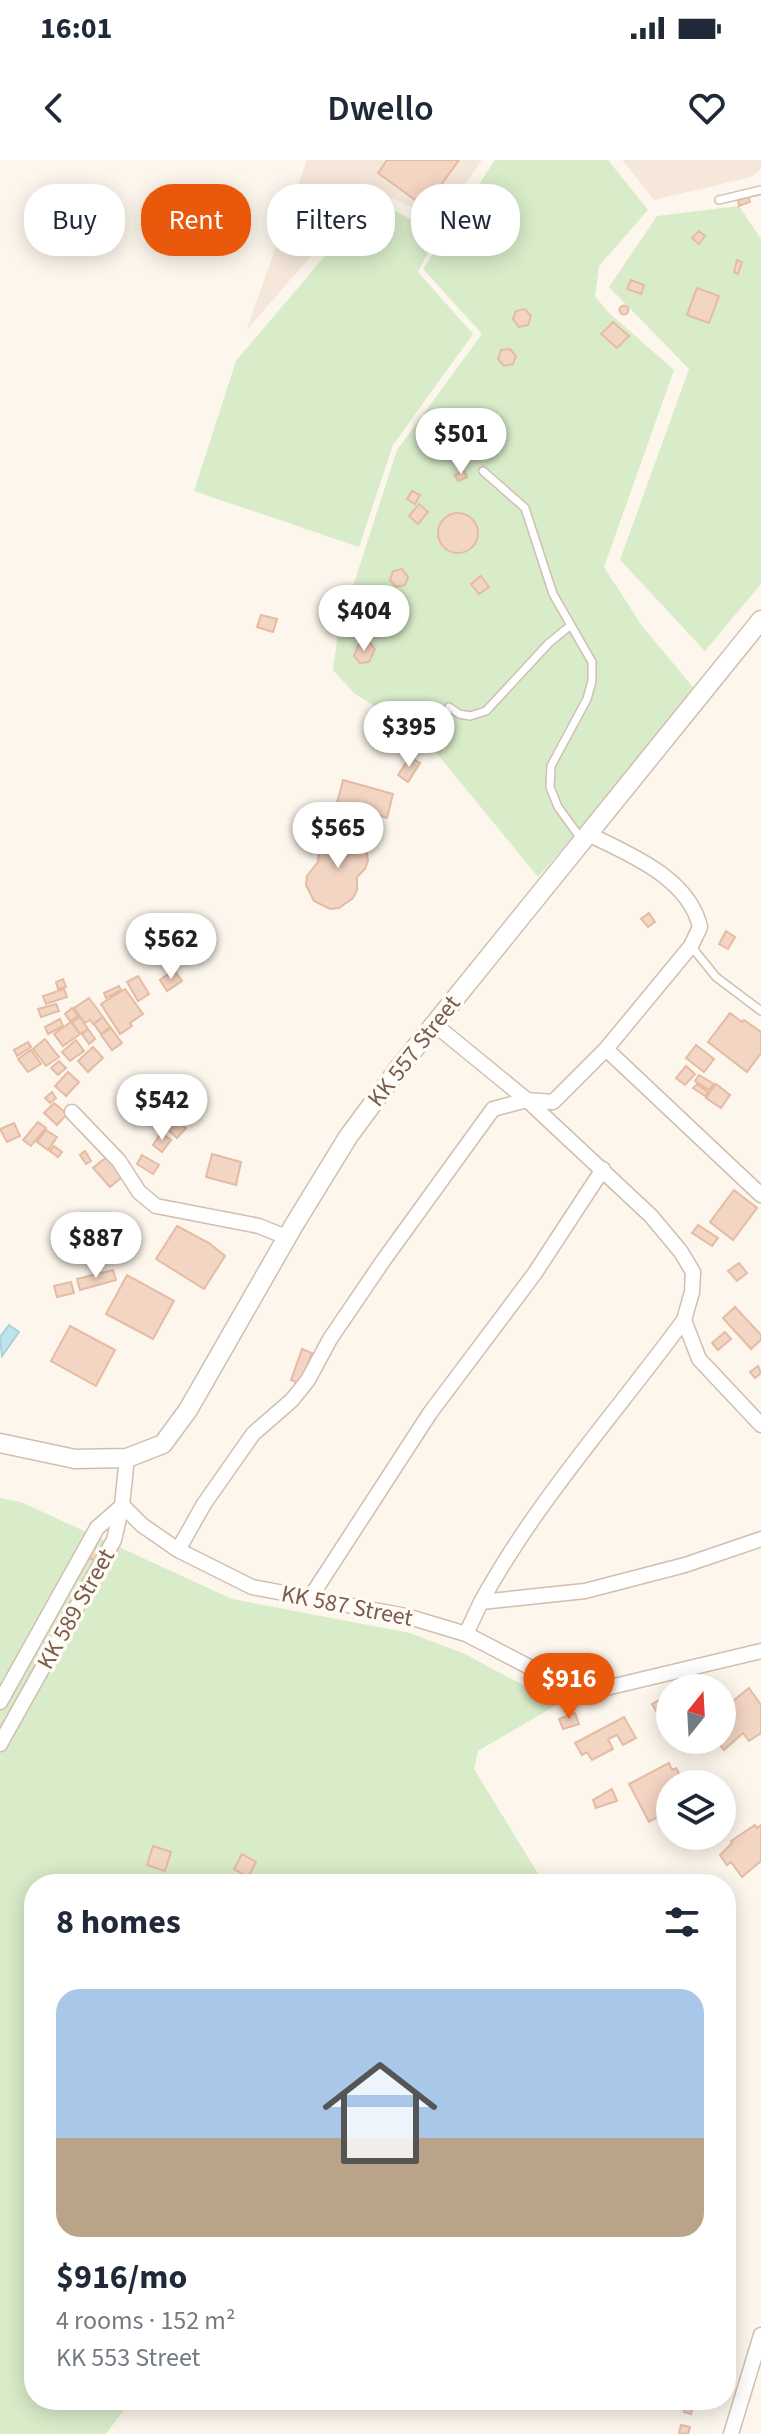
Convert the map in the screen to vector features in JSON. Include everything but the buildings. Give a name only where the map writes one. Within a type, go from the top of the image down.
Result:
[{"type":"street","name":"KK 557 Street","points":[[127,1458],[163,1444],[188,1410],[286,1237],[348,1137],[434,1024],[761,620]]},
{"type":"street","points":[[178,1550],[204,1504],[253,1434],[292,1400],[308,1380],[330,1339],[383,1261],[493,1109],[527,1100],[553,1102],[606,1049],[691,946],[700,927],[697,913],[683,892],[638,859],[585,837]]},
{"type":"street","points":[[434,1024],[527,1100],[603,1169],[651,1216],[693,1272],[692,1292],[684,1320],[554,1487],[504,1560],[466,1634]]},
{"type":"street","points":[[606,1049],[761,1195]]},
{"type":"street","points":[[72,1112],[119,1161],[139,1192],[156,1206],[259,1226],[286,1237]]},
{"type":"street","points":[[310,1598],[430,1413],[535,1273],[603,1169]]},
{"type":"street","points":[[684,1320],[699,1359],[761,1425]]},
{"type":"street","points":[[0,1443],[75,1459],[127,1458],[122,1505]]},
{"type":"street","name":"KK 587 Street","points":[[122,1505],[142,1525],[178,1550],[252,1587],[406,1616],[466,1634],[581,1694],[761,1651]]},
{"type":"street","name":"KK 589 Street","points":[[0,1702],[97,1528],[122,1505]]},
{"type":"street","name":"KK 589 Street","points":[[0,1744],[114,1540],[122,1505]]},
{"type":"street","points":[[481,1602],[585,1591],[685,1565],[761,1539]]},
{"type":"street","points":[[731,2434],[761,2335]]},
{"type":"lane","points":[[719,200],[761,190]]},
{"type":"lane","points":[[483,471],[525,508],[553,594],[592,662],[592,681],[575,724],[551,766],[550,787],[558,807],[585,837]]},
{"type":"lane","points":[[449,707],[459,714],[470,716],[486,711],[549,643],[571,625]]},
{"type":"lane","points":[[691,946],[716,977],[761,1011]]},
{"type":"shaded area","points":[[307,160],[482,160],[465,184],[411,184],[411,207],[395,200],[395,184],[298,184]]},
{"type":"shaded area","points":[[622,160],[761,160],[761,169],[751,177],[654,200]]},
{"type":"shaded area","points":[[273,256],[311,256],[246,331]]},
{"type":"green space","points":[[495,160],[608,160],[648,210],[599,266],[595,296],[608,312],[674,370],[604,567],[642,626],[697,692],[538,877],[425,739],[354,693],[333,670],[338,633],[397,450],[482,334],[423,269],[432,256],[520,256],[520,184],[479,184]]},
{"type":"green space","points":[[739,206],[761,239],[761,584],[705,651],[620,560],[689,369],[609,287],[657,216]]},
{"type":"green space","points":[[395,211],[411,219],[411,256],[426,256],[418,272],[473,334],[393,445],[359,547],[194,491],[236,361],[325,256],[395,256]]},
{"type":"green space","points":[[0,1498],[21,1502],[232,1599],[410,1633],[465,1654],[558,1704],[478,1751],[474,1769],[538,1874],[24,1874],[24,2410],[124,2410],[106,2434],[0,2434]]},
{"type":"water","points":[[9,1325],[19,1332],[2,1356],[0,1337]]}]
